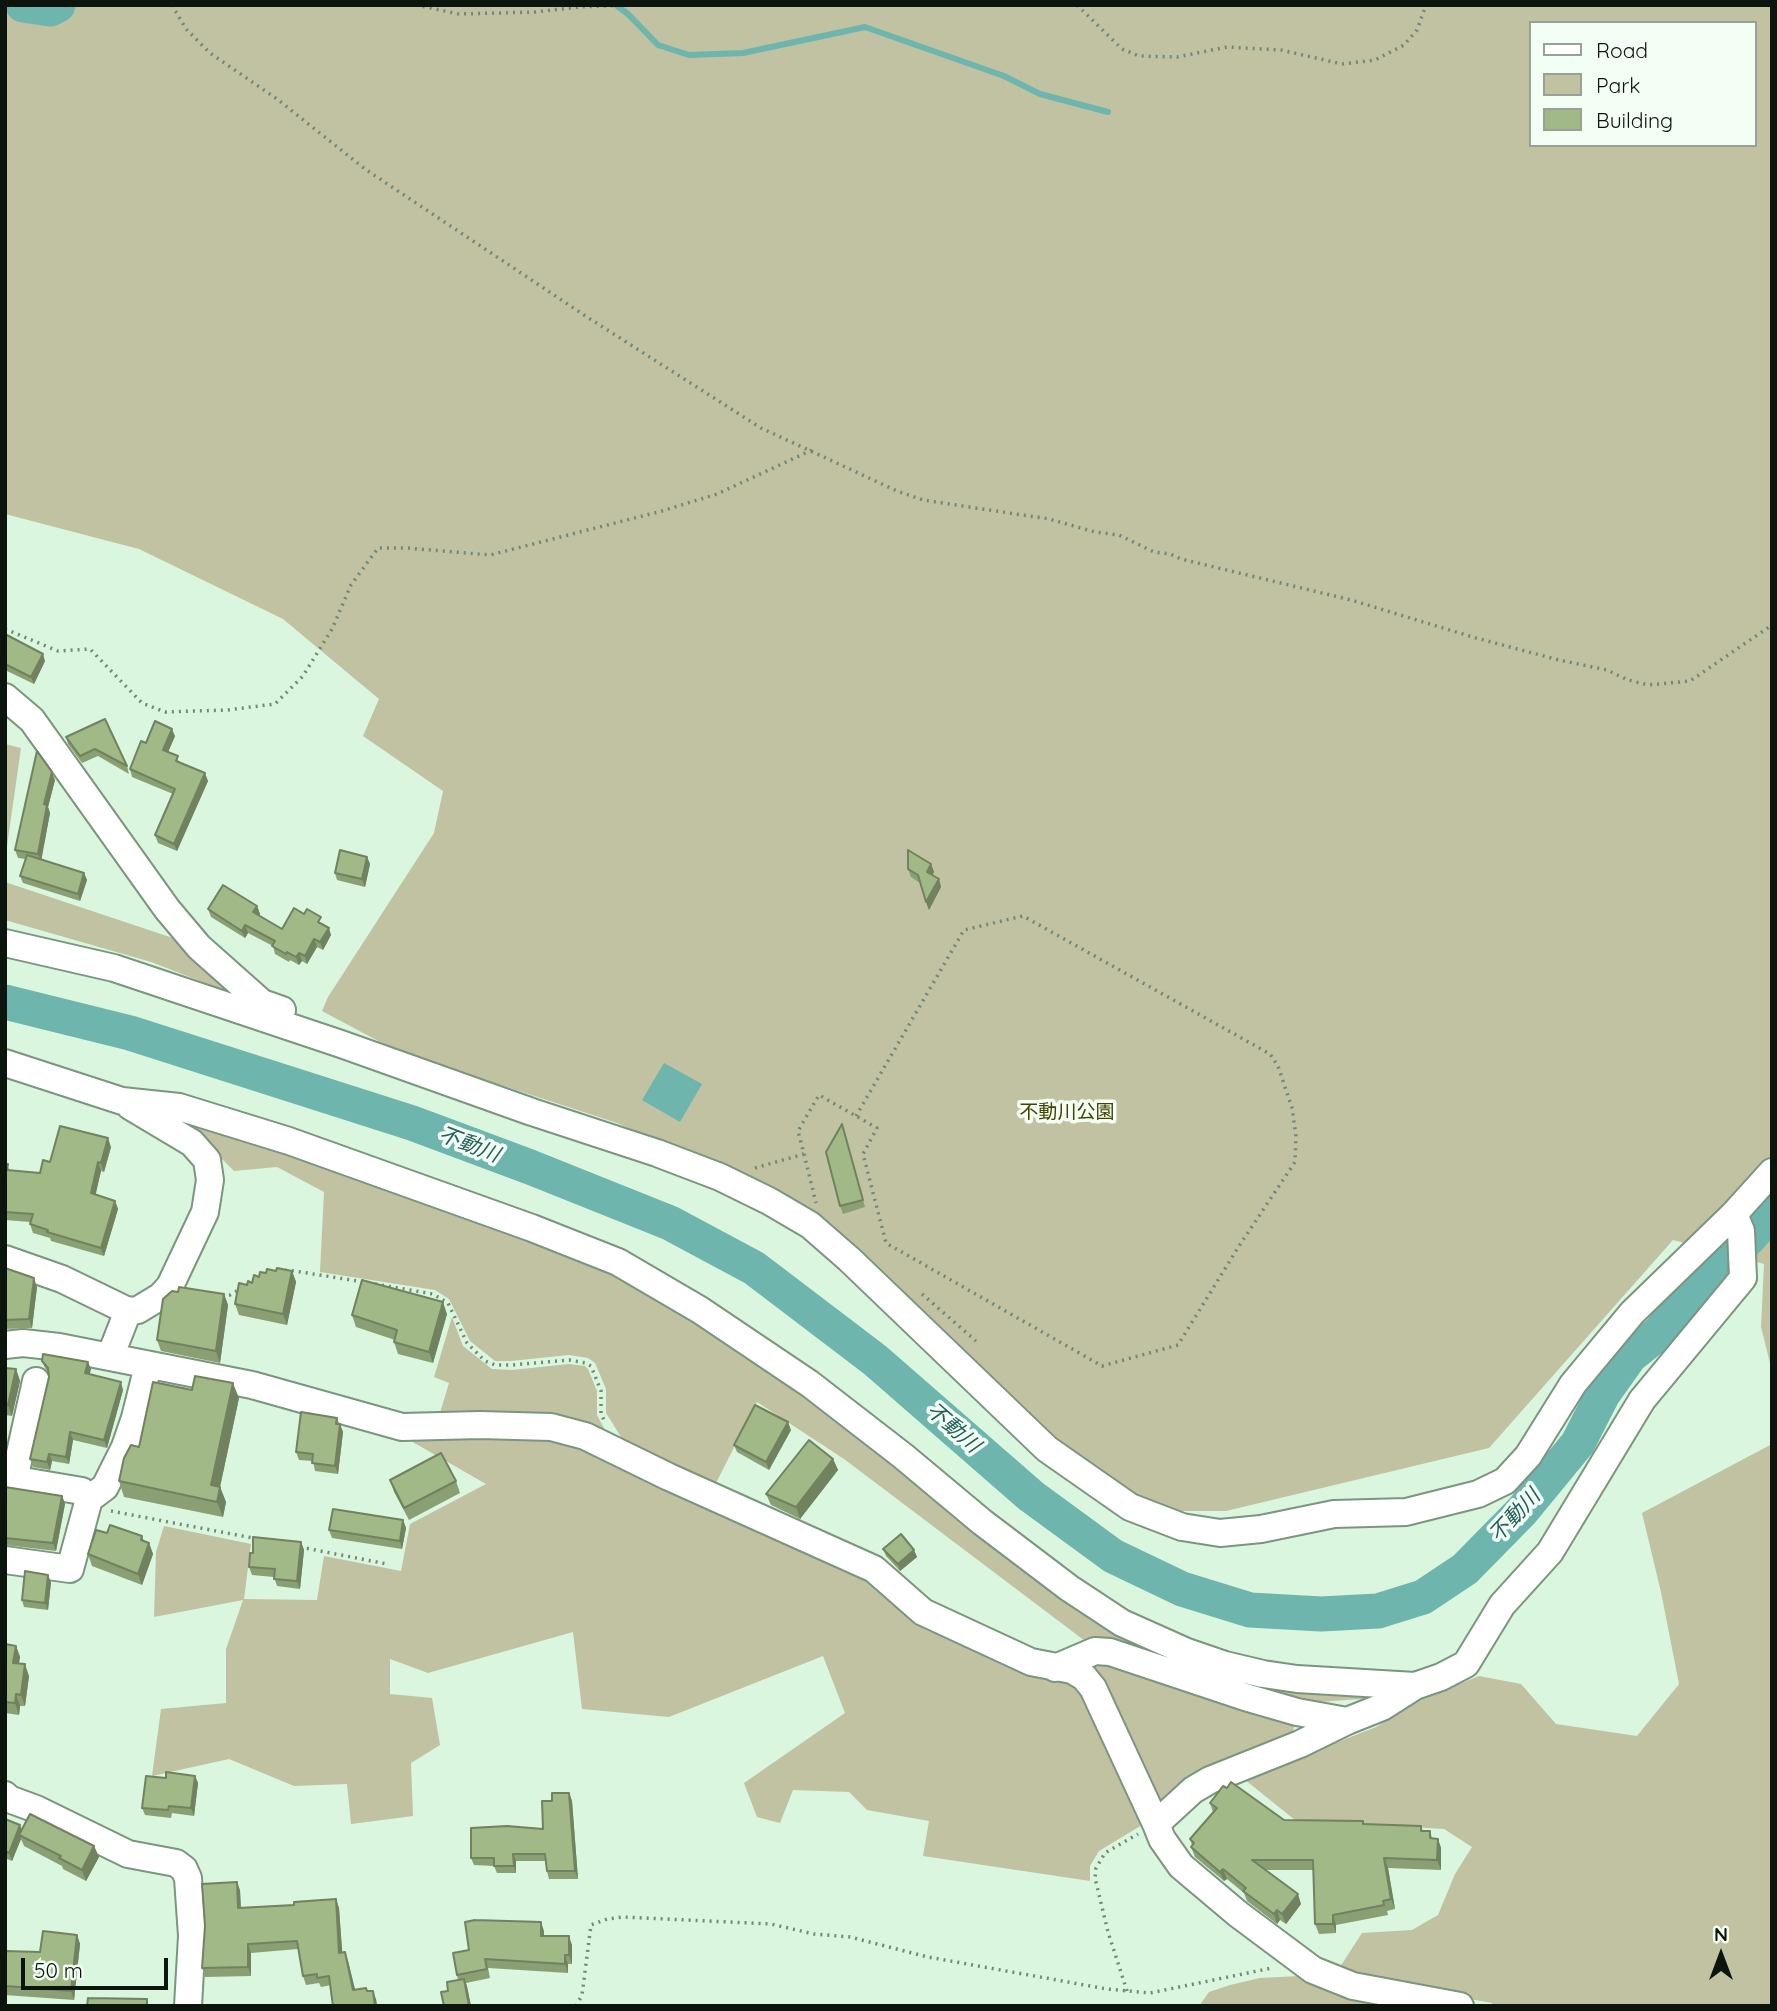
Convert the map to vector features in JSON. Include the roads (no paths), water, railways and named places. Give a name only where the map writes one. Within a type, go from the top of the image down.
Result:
[{"type":"street","points":[[5,698],[32,720],[167,909],[199,947],[262,1003],[333,1028],[341,1044]]},
{"type":"street","points":[[5,943],[114,968],[341,1044],[720,1177],[769,1201],[810,1226],[895,1302],[1047,1450],[1130,1507],[1182,1527],[1220,1533],[1261,1529],[1334,1514],[1406,1512],[1478,1494],[1505,1481],[1528,1456],[1573,1384],[1632,1313],[1737,1222],[1772,1172]]},
{"type":"street","points":[[5,1063],[122,1101],[179,1107],[289,1141],[532,1228],[635,1271],[700,1310],[810,1384],[982,1522],[1069,1588],[1122,1623],[1225,1665],[1263,1674],[1297,1679],[1415,1686]]},
{"type":"street","points":[[5,1259],[62,1279],[128,1311],[138,1310],[161,1296],[170,1286],[205,1212],[210,1180],[207,1160],[192,1143],[122,1101]]},
{"type":"street","points":[[1156,1824],[1194,1790],[1210,1780],[1382,1707],[1415,1686],[1466,1664],[1502,1605],[1550,1552],[1642,1400],[1743,1278],[1737,1222]]},
{"type":"street","points":[[110,1357],[128,1311]]},
{"type":"street","points":[[5,1345],[23,1343],[47,1346],[251,1385],[402,1427],[551,1427],[585,1436],[669,1477],[874,1569],[923,1612],[1031,1662],[1072,1670],[1084,1677],[1093,1688],[1162,1839],[1181,1866],[1238,1914],[1313,1970],[1353,1986],[1460,2006]]},
{"type":"street","points":[[5,1560],[70,1569],[88,1503],[105,1487],[125,1447],[148,1366]]},
{"type":"street","points":[[36,1381],[10,1479],[82,1491],[88,1503]]},
{"type":"street","points":[[1055,1668],[1095,1651],[1110,1652],[1245,1697],[1297,1712],[1347,1721]]},
{"type":"street","points":[[7,1798],[36,1809],[128,1854],[176,1863],[184,1869],[188,1878],[192,1936],[188,2006]]},
{"type":"water","points":[[664,1063],[702,1084],[680,1122],[642,1100]]},
{"type":"waterway","points":[[23,5],[50,9],[58,5]]},
{"type":"waterway","points":[[616,5],[658,45],[689,55],[743,53],[865,27],[1004,76],[1040,94],[1108,112]]},
{"type":"waterway","name":"不動川","points":[[5,1002],[130,1033],[412,1123],[670,1223],[754,1268],[875,1360],[1031,1496],[1113,1556],[1182,1589],[1250,1610],[1321,1614],[1378,1611],[1423,1597],[1465,1569],[1522,1511],[1578,1443],[1603,1394],[1630,1356],[1660,1332],[1687,1297],[1749,1238],[1772,1212]]},
{"type":"park label","name":"不動川公園","points":[[1067,1112]]}]
